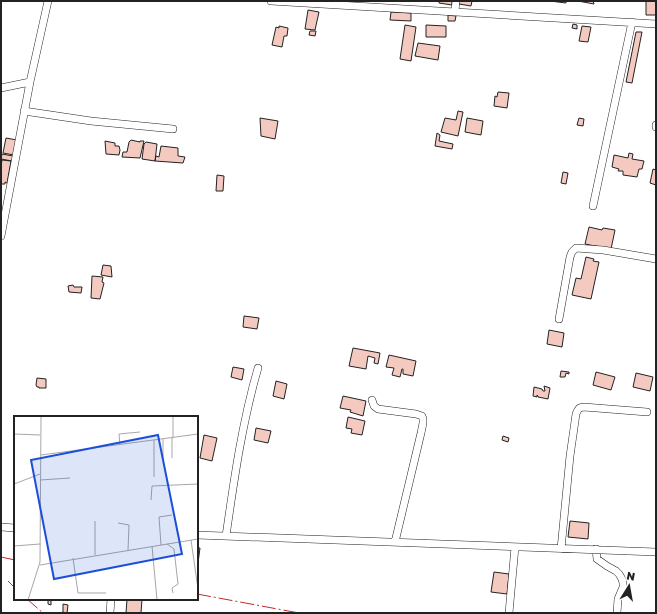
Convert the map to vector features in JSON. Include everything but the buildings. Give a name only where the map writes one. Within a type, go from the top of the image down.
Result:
[{"type":"street","points":[[1,236],[24,111],[48,1]]},
{"type":"street","points":[[271,1],[656,24]]},
{"type":"street","points":[[455,11],[456,1]]},
{"type":"street","points":[[593,206],[632,22]]},
{"type":"street","points":[[1,88],[30,82]]},
{"type":"street","points":[[24,111],[103,122],[173,129]]},
{"type":"street","points":[[559,319],[570,258],[572,252],[576,248],[603,250],[656,259]]},
{"type":"street","points":[[226,536],[235,474],[258,368]]},
{"type":"street","points":[[372,400],[374,406],[378,409],[416,414],[422,416],[423,418],[421,433],[395,542]]},
{"type":"street","points":[[562,549],[570,456],[578,409],[580,407],[584,407],[647,412]]},
{"type":"street","points":[[1,527],[14,528]]},
{"type":"street","points":[[198,535],[656,552]]},
{"type":"street","points":[[509,613],[515,547]]},
{"type":"street","points":[[596,549],[597,559],[616,571],[622,579],[623,587],[618,599],[617,613]]},
{"type":"street","points":[[110,613],[111,600]]},
{"type":"power","points":[[1,557],[14,560]]},
{"type":"power","points":[[8,581],[14,587]]},
{"type":"power","points":[[198,594],[299,613]]},
{"type":"power","points":[[28,600],[43,613]]}]
